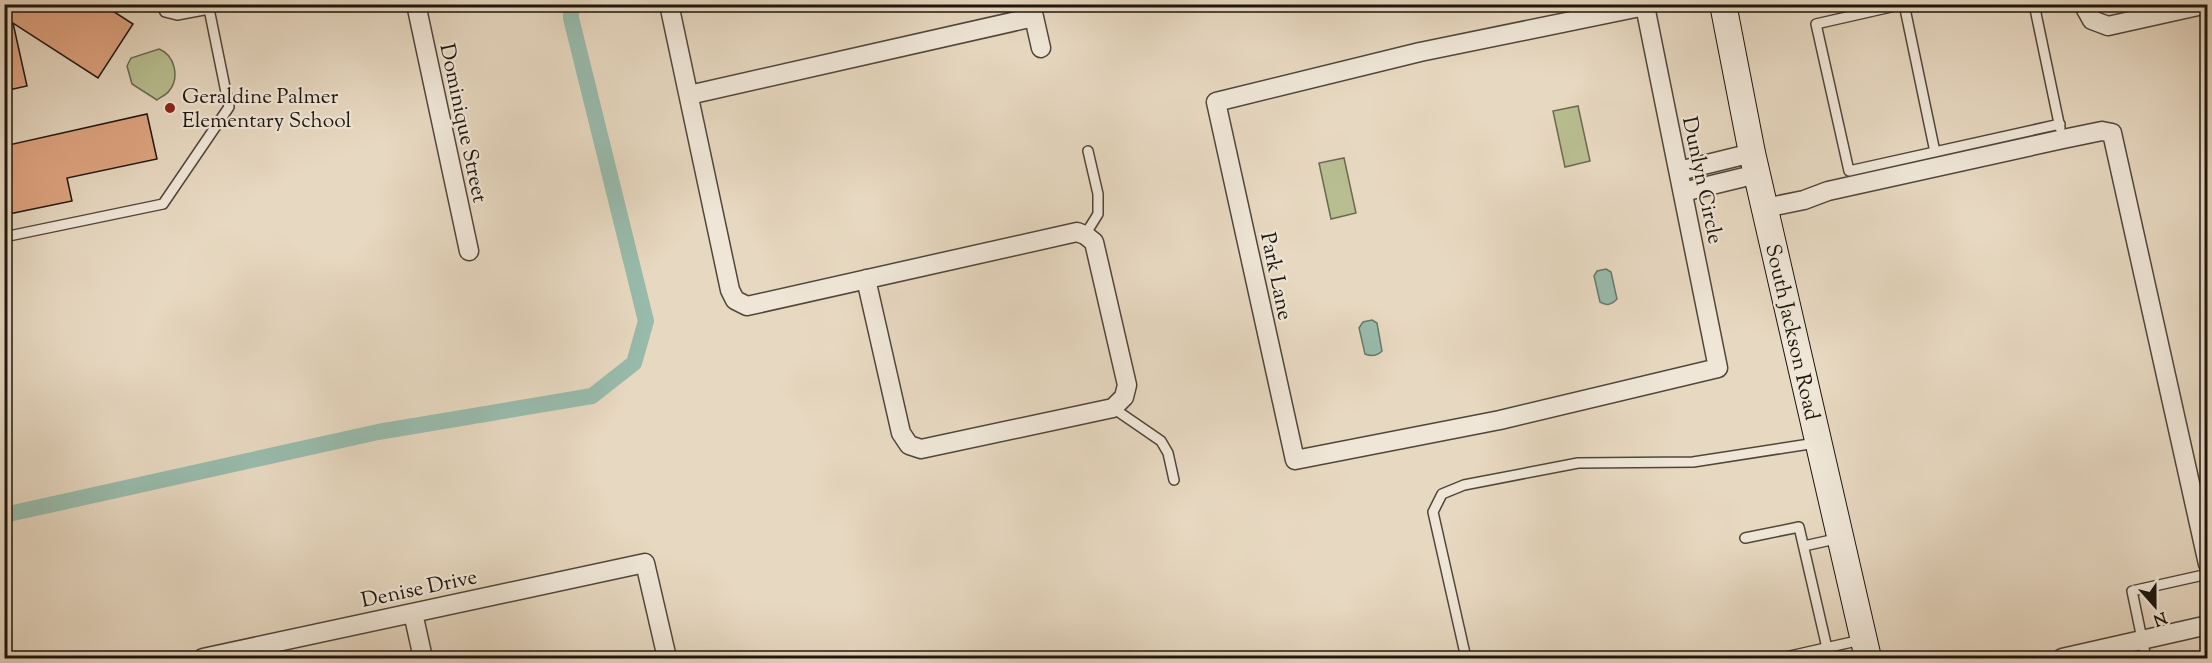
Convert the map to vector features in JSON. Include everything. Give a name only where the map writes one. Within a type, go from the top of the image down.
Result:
[{"type":"main road","name":"South Jackson Road","points":[[1722,4],[1755,164],[1866,649]]},
{"type":"street","name":"Dominique Street","points":[[416,4],[469,251]]},
{"type":"street","points":[[669,4],[730,290],[735,300],[747,306],[866,279],[1077,232],[1094,242],[1127,385],[1124,397],[1113,408],[921,449],[909,445],[902,433],[866,279]]},
{"type":"street","points":[[2087,12],[2108,26],[2206,4]]},
{"type":"street","name":"Dunlyn Circle","points":[[1216,102],[1420,52],[1645,6],[1718,368],[1500,420],[1295,460]]},
{"type":"street","points":[[688,96],[1032,11],[1041,48]]},
{"type":"street","name":"Park Lane","points":[[1216,102],[1295,460]]},
{"type":"street","points":[[1765,208],[1804,200],[1828,190],[2061,132],[2109,131],[2114,135],[2208,564]]},
{"type":"street","points":[[1679,171],[1755,164]]},
{"type":"street","points":[[1683,192],[1755,164]]},
{"type":"street","name":"Denise Drive","points":[[203,658],[645,563],[667,658]]},
{"type":"street","points":[[413,613],[423,658]]},
{"type":"street","points":[[2062,658],[2124,652],[2142,640],[2208,625]]},
{"type":"lane","points":[[4,237],[163,204],[229,107],[208,7],[177,15],[165,12],[161,4]]},
{"type":"lane","points":[[1935,152],[1904,4],[1816,24],[1849,171],[1935,152],[2061,132],[2034,4]]},
{"type":"lane","points":[[1085,235],[1098,214],[1098,194],[1088,151]]},
{"type":"lane","points":[[1113,408],[1161,441],[1168,453],[1173,480]]},
{"type":"lane","points":[[1466,658],[1433,512],[1442,494],[1464,485],[1578,463],[1694,462],[1819,442]]},
{"type":"lane","points":[[1745,538],[1800,527],[1827,648]]},
{"type":"lane","points":[[1804,546],[1840,538]]},
{"type":"lane","points":[[2146,658],[2132,591],[2208,574]]},
{"type":"lane","points":[[1781,658],[1827,648],[1866,649]]},
{"type":"shaded area","points":[[159,49],[169,56],[175,74],[169,91],[157,100],[132,84],[127,66],[131,58]]},
{"type":"shaded area","points":[[1578,106],[1590,161],[1565,167],[1553,111]]},
{"type":"shaded area","points":[[1344,158],[1356,213],[1331,219],[1319,163]]},
{"type":"shaded area","points":[[1606,269],[1611,272],[1617,299],[1611,304],[1600,302],[1594,276],[1597,271]]},
{"type":"shaded area","points":[[1372,320],[1377,323],[1382,351],[1372,356],[1365,354],[1359,328],[1363,322]]},
{"type":"building","points":[[4,4],[102,4],[133,24],[98,78],[13,23],[27,86],[4,91]]},
{"type":"building","points":[[147,114],[157,159],[67,178],[72,201],[4,215],[4,146]]},
{"type":"waterway","points":[[4,515],[378,432],[592,396],[634,363],[646,321],[571,18],[571,4]]},
{"type":"place","name":"Geraldine Palmer Elementary School","points":[[170,108]]}]
